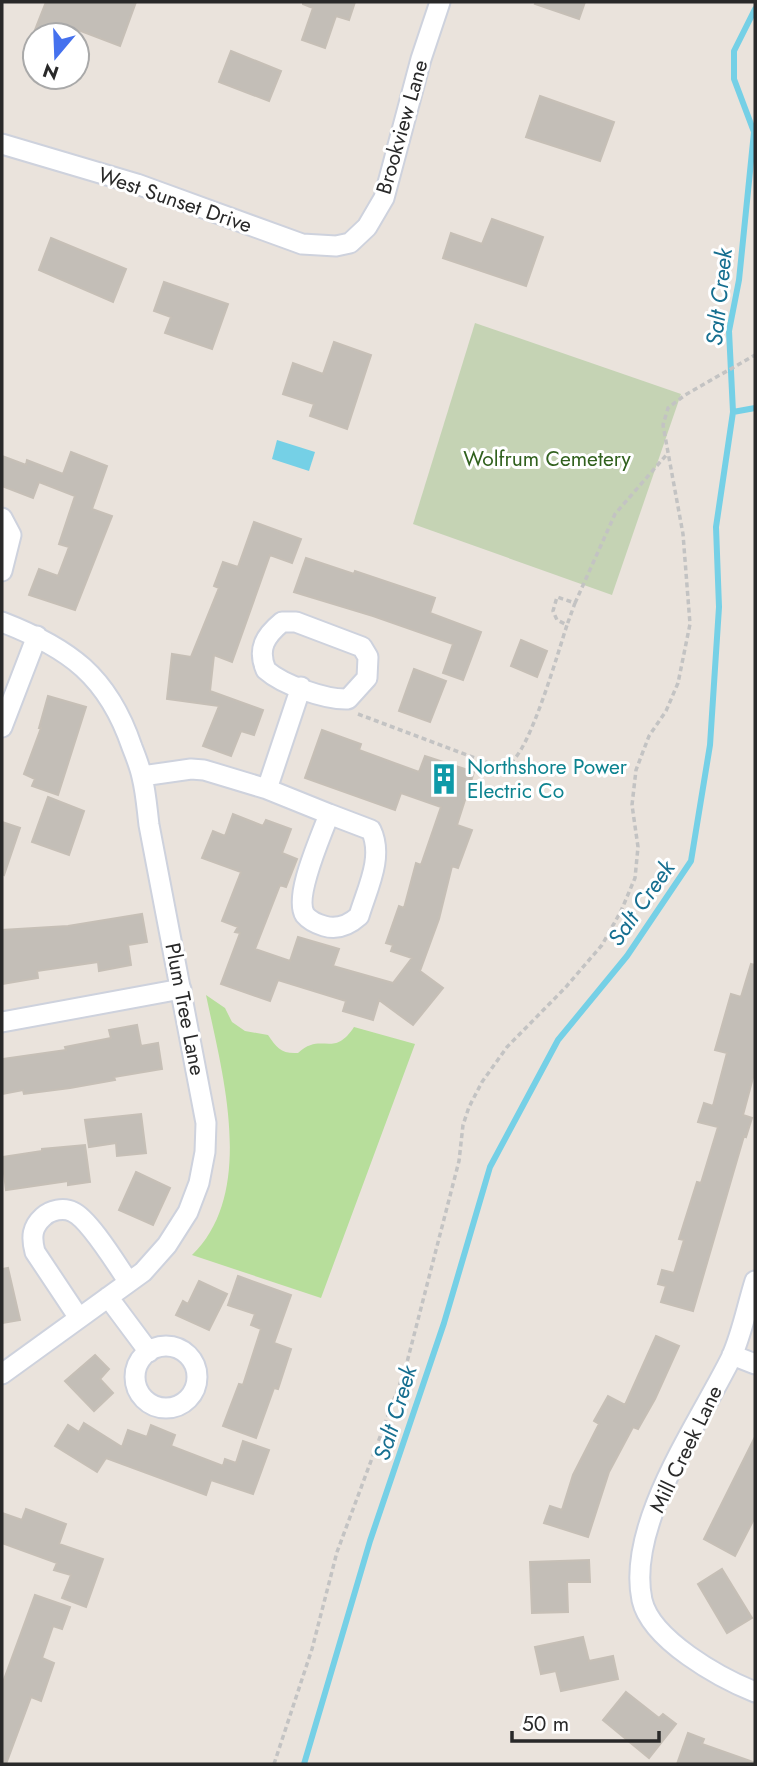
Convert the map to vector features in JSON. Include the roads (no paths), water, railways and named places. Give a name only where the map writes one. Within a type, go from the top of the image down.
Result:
[{"type":"street","name":"Brookview Lane","points":[[350,243],[367,227],[384,198],[421,59],[440,2]]},
{"type":"street","name":"West Sunset Drive","points":[[2,144],[137,184],[302,244],[336,246],[350,243]]},
{"type":"street","points":[[2,517],[11,535],[2,571]]},
{"type":"street","name":"Plum Tree Lane","points":[[2,622],[37,636],[71,657],[92,675],[110,698],[126,728],[142,776],[206,1123],[205,1152],[199,1183],[188,1212],[167,1245],[143,1272],[2,1374]]},
{"type":"street","points":[[282,622],[296,622],[362,647],[368,657],[367,678],[348,699],[336,699],[301,687],[275,678],[263,663],[265,638],[282,622]]},
{"type":"street","points":[[2,727],[37,636]]},
{"type":"street","points":[[267,789],[301,687]]},
{"type":"street","points":[[142,776],[191,769],[204,770],[267,789],[371,830],[376,840],[377,854],[359,916],[352,922],[329,928],[314,923],[304,914],[302,900],[303,886],[329,814]]},
{"type":"street","points":[[2,1022],[181,989]]},
{"type":"street","points":[[79,1318],[35,1252],[32,1240],[35,1224],[48,1211],[64,1209],[74,1212],[85,1222],[128,1281]]},
{"type":"street","name":"Mill Creek Lane","points":[[755,1281],[732,1355],[668,1475],[646,1535],[640,1569],[642,1602],[657,1628],[680,1651],[755,1692]]},
{"type":"street","points":[[108,1297],[149,1352]]},
{"type":"street","points":[[732,1355],[755,1364]]},
{"type":"water","points":[[277,440],[315,452],[309,471],[272,459]]},
{"type":"waterway","name":"Salt Creek","points":[[304,1764],[370,1541],[444,1323],[490,1167],[558,1040],[627,956],[691,861],[710,745],[719,607],[716,527],[733,412],[729,331],[739,280],[754,132],[734,79],[734,51],[755,9]]},
{"type":"waterway","points":[[733,412],[755,408]]},
{"type":"place","name":"Northshore Power Electric Co","points":[[444,779]]},
{"type":"park label","name":"Wolfrum Cemetery","points":[[547,459]]}]
